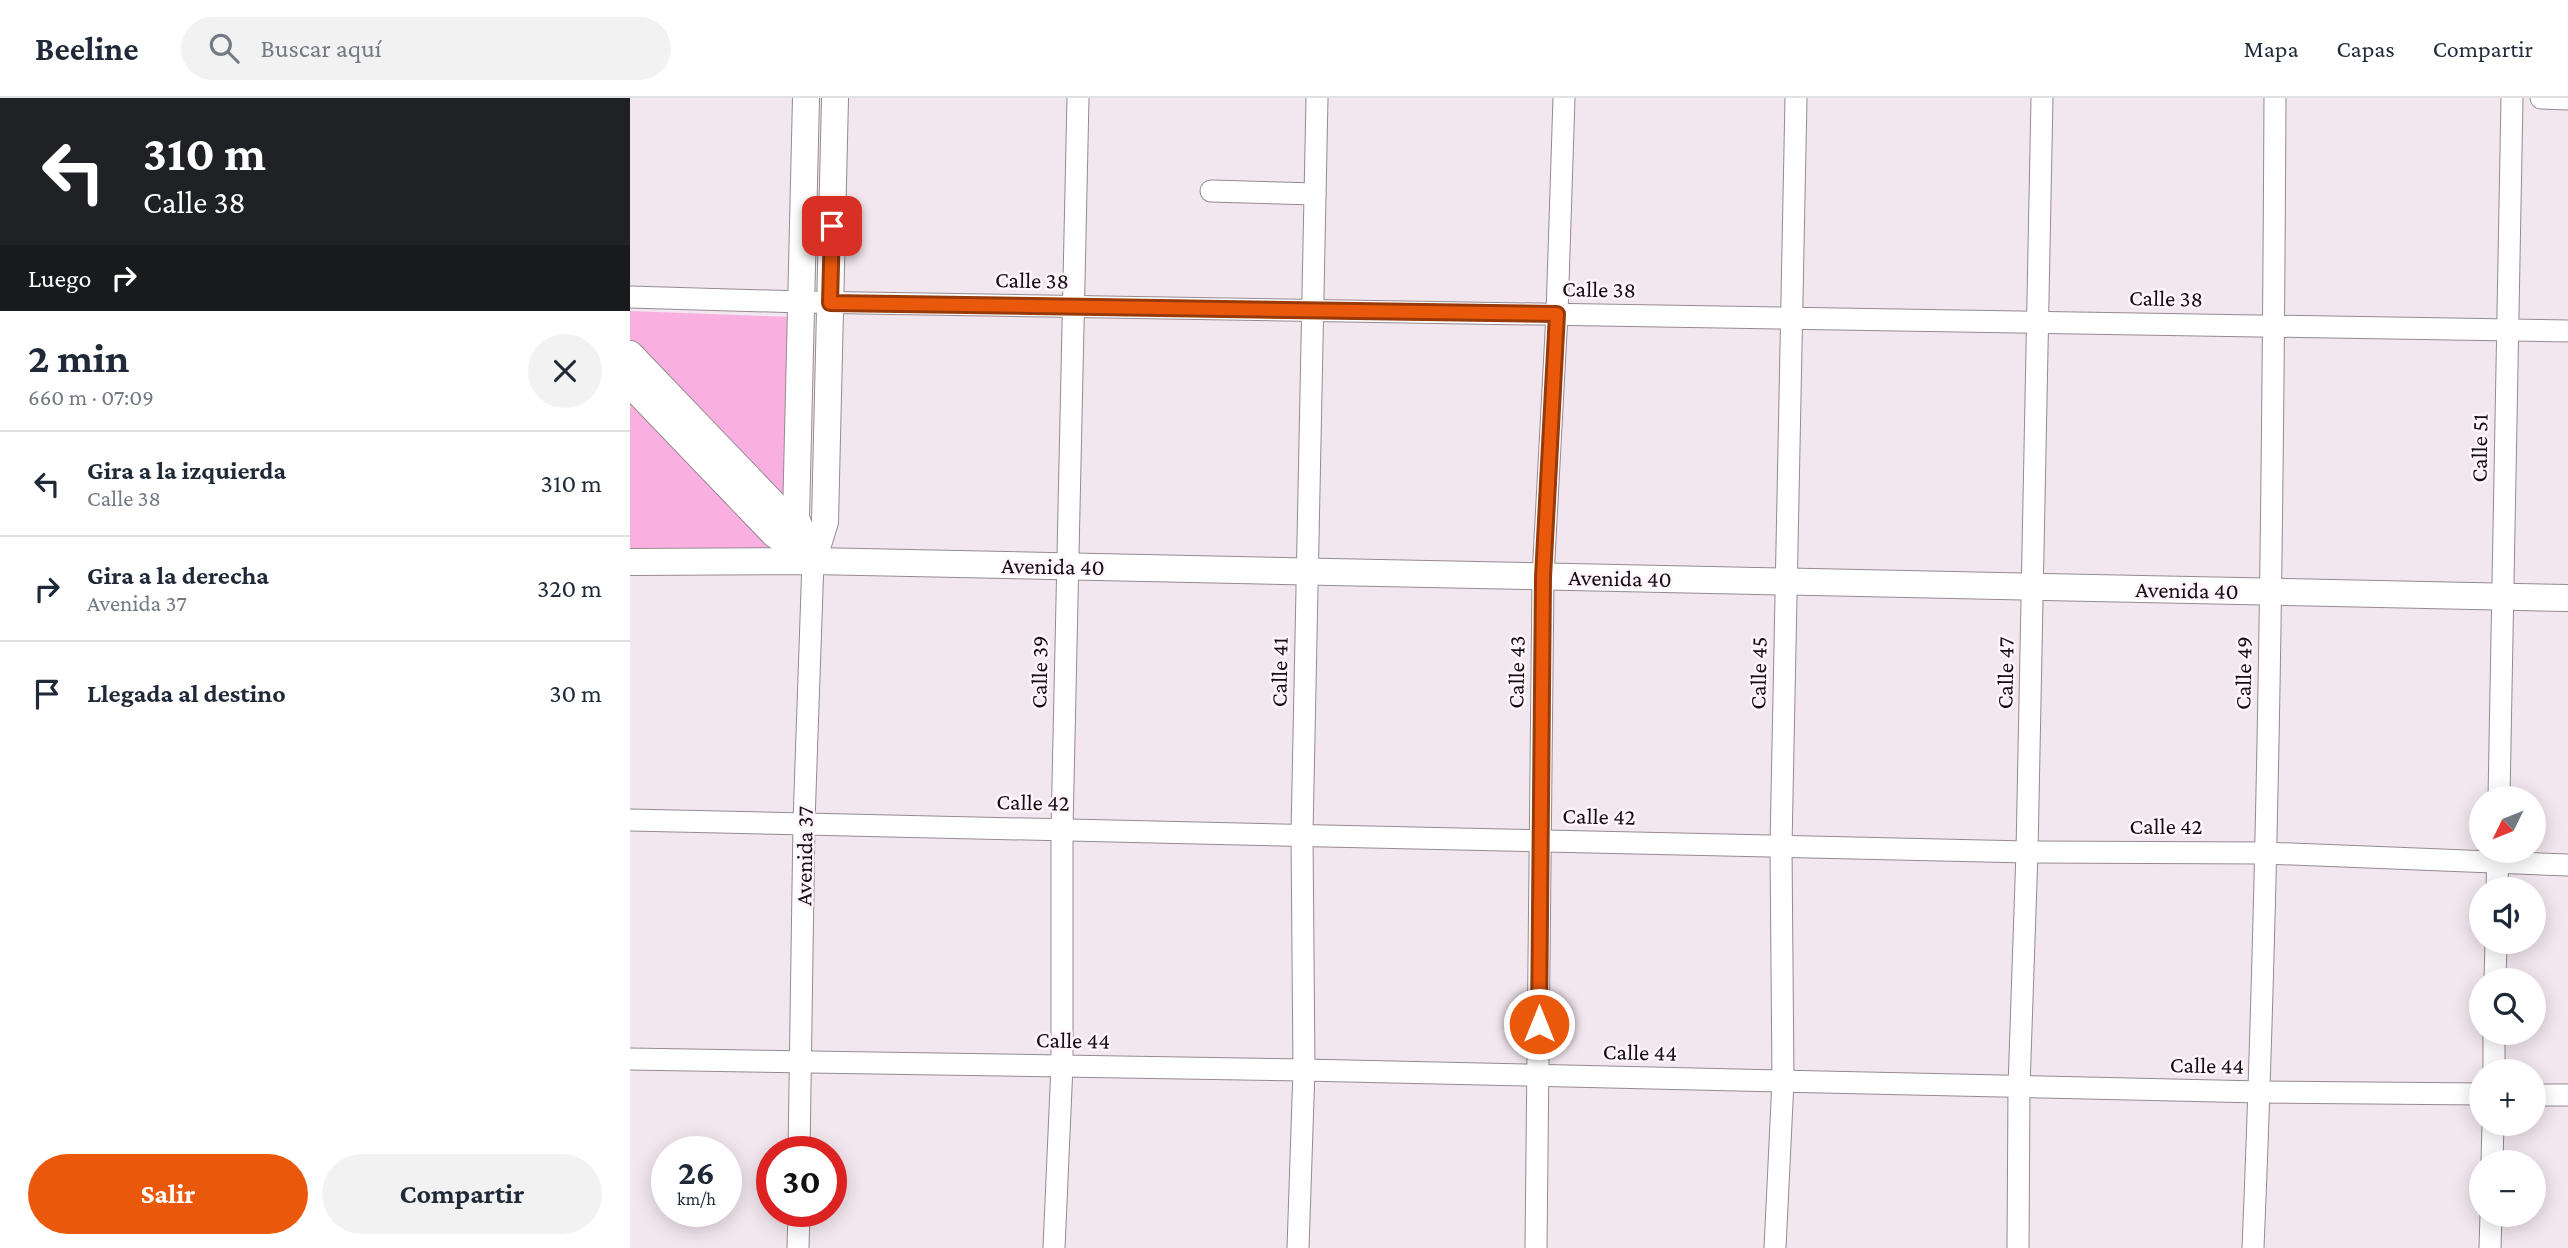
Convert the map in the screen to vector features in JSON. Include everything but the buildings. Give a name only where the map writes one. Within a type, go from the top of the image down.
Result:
[{"type":"main road","name":"Avenida 37","points":[[806,98],[796,518],[813,561]]},
{"type":"main road","name":"Avenida 37","points":[[813,561],[825,522],[835,98]]},
{"type":"main road","points":[[630,354],[789,520],[813,561]]},
{"type":"main road","points":[[630,384],[774,534],[813,561]]},
{"type":"main road","name":"Avenida 40","points":[[630,562],[813,561],[2568,598]]},
{"type":"street","name":"Calle 39","points":[[1054,1248],[1062,1065],[1062,829],[1078,98]]},
{"type":"street","name":"Calle 41","points":[[1298,1248],[1304,1070],[1302,834],[1317,98]]},
{"type":"street","name":"Calle 43","points":[[1536,1248],[1543,577],[1557,314],[1564,98]]},
{"type":"street","name":"Calle 45","points":[[1775,1248],[1783,1081],[1781,846],[1796,98]]},
{"type":"street","name":"Calle 47","points":[[2018,1248],[2019,1087],[2027,852],[2042,98]]},
{"type":"street","name":"Calle 49","points":[[2253,1248],[2260,1092],[2271,592],[2275,98]]},
{"type":"street","name":"Calle 51","points":[[2499,786],[2512,98]]},
{"type":"street","points":[[2541,98],[2568,99]]},
{"type":"street","points":[[1211,191],[1315,194]]},
{"type":"street","name":"Calle 38","points":[[630,297],[830,303],[2568,331]]},
{"type":"street","name":"Avenida 37","points":[[799,1136],[804,822],[813,561]]},
{"type":"street","name":"Calle 42","points":[[630,820],[2027,852],[2469,857]]},
{"type":"street","name":"Calle 42","points":[[2546,862],[2568,865]]},
{"type":"street","name":"Calle 44","points":[[630,1059],[1062,1065],[2260,1092],[2469,1094]]},
{"type":"street","points":[[2546,1095],[2568,1095]]},
{"type":"street","points":[[798,1248],[799,1227]]},
{"type":"street","points":[[2490,1248],[2491,1227]]},
{"type":"shaded area","points":[[630,311],[792,317],[785,503],[630,341]]},
{"type":"shaded area","points":[[630,394],[775,550],[630,548]]},
{"type":"route","points":[[832,226],[830,303],[1557,314],[1543,577],[1539,1024]]}]
